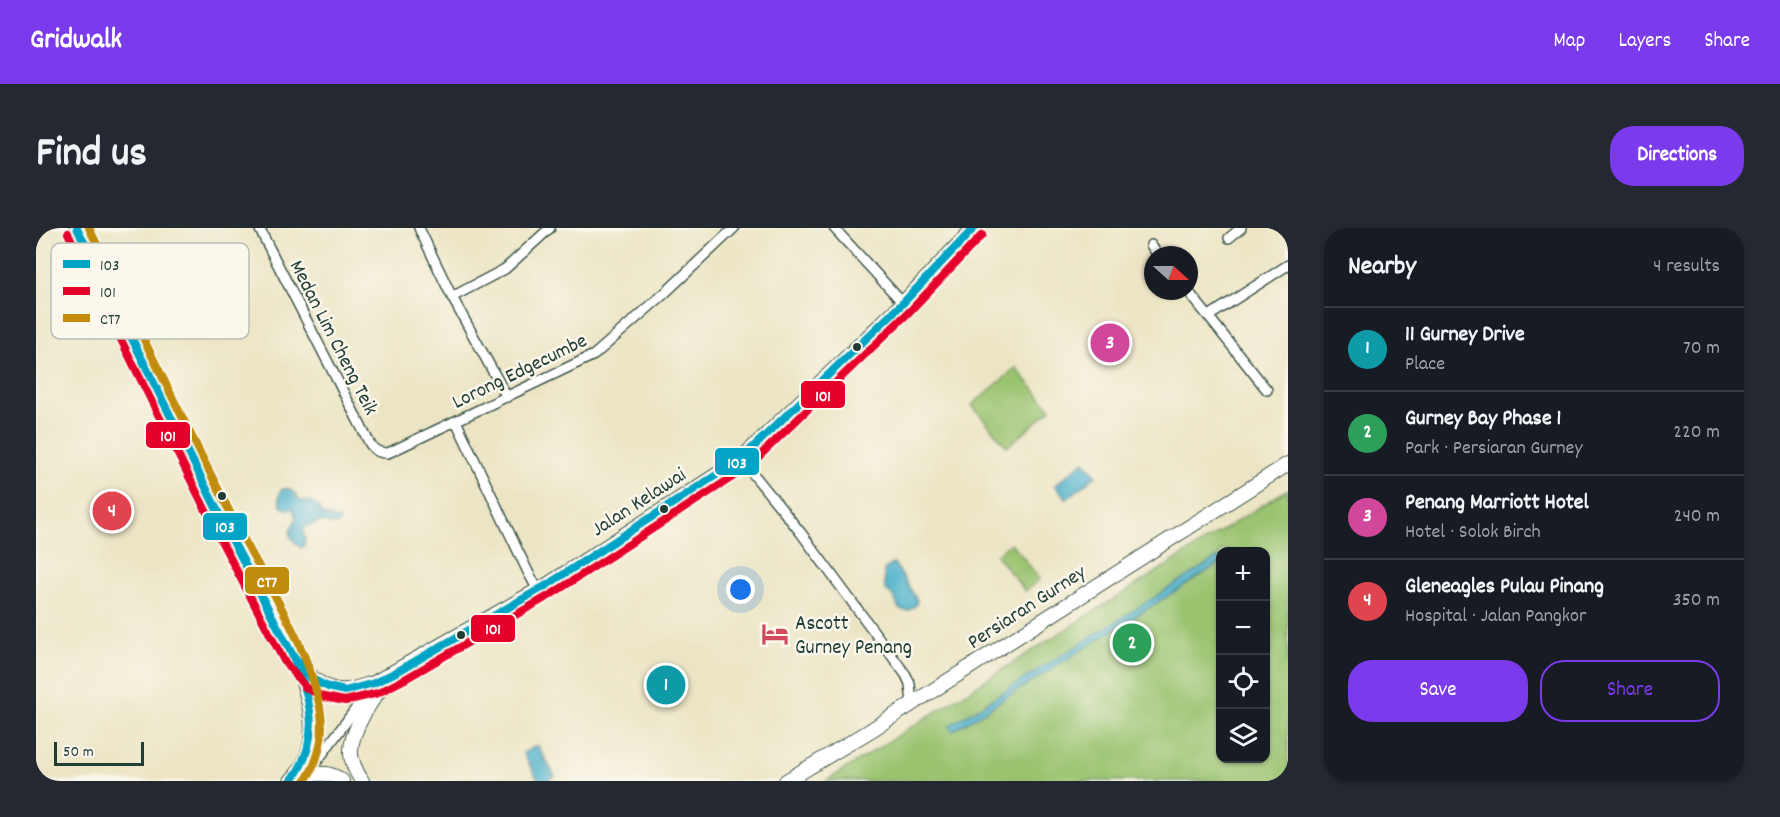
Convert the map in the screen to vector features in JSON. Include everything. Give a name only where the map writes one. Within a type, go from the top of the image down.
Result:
[{"type":"main road","points":[[77,228],[84,243]]},
{"type":"main road","name":"Jalan Kelawai","points":[[293,657],[312,679],[328,687],[345,691],[374,683],[400,670],[538,590],[741,459],[903,303],[974,228]]},
{"type":"main road","points":[[132,339],[293,657],[306,693],[312,727],[308,755],[291,781]]},
{"type":"main road","name":"Persiaran Gurney","points":[[786,781],[912,704],[1288,464]]},
{"type":"main road","name":"Jalan Kelawai","points":[[362,781],[351,759],[351,748],[355,735],[371,702],[400,670]]},
{"type":"main road","points":[[302,779],[326,773],[342,781]]},
{"type":"street","name":"Medan Lim Cheng Teik","points":[[259,228],[370,444],[375,450],[388,453]]},
{"type":"street","points":[[419,228],[452,297],[507,397]]},
{"type":"street","points":[[452,297],[499,274],[550,228]]},
{"type":"street","name":"Lorong Edgecumbe","points":[[388,453],[594,355],[734,228]]},
{"type":"street","points":[[834,228],[903,303]]},
{"type":"street","points":[[1229,238],[1241,228]]},
{"type":"street","points":[[1209,316],[1288,265]]},
{"type":"street","points":[[1196,300],[1267,390]]},
{"type":"street","points":[[456,421],[538,590]]},
{"type":"street","points":[[741,459],[801,533],[906,675],[910,684],[912,704]]},
{"type":"street","points":[[302,779],[374,683]]},
{"type":"green space","points":[[1016,368],[1051,409],[1007,447],[972,405]]},
{"type":"green space","points":[[1288,489],[1288,781],[826,781]]},
{"type":"green space","points":[[1011,543],[1040,579],[1025,591],[996,555]]},
{"type":"water","points":[[1084,461],[1096,475],[1067,499],[1055,485]]},
{"type":"water","points":[[288,488],[296,494],[300,501],[313,503],[320,508],[320,513],[334,519],[338,518],[340,522],[337,525],[319,522],[305,527],[304,546],[301,548],[290,535],[296,519],[293,509],[281,506],[279,497],[281,490]]},
{"type":"water","points":[[1216,559],[1216,566],[953,731],[949,726]]},
{"type":"water","points":[[894,563],[917,600],[916,605],[908,611],[899,609],[894,597],[885,589],[884,570]]},
{"type":"water","points":[[537,745],[555,776],[546,781],[539,781],[523,753]]},
{"type":"transit line","name":"103","points":[[77,228],[84,243]]},
{"type":"transit line","name":"CT7","points":[[89,228],[96,243]]},
{"type":"transit line","name":"103","points":[[132,339],[227,530],[293,656],[312,679],[328,687],[345,691],[374,683],[400,670],[547,585],[741,459],[903,303],[974,228]]},
{"type":"transit line","name":"101","points":[[68,233],[73,243]]},
{"type":"transit line","name":"101","points":[[121,339],[218,535],[284,661],[306,688],[324,697],[345,701],[378,693],[552,594],[748,467],[910,311],[982,235]]},
{"type":"transit line","name":"CT7","points":[[144,339],[237,526],[285,614],[306,660],[320,707],[322,727],[318,755],[305,781]]},
{"type":"transit line","name":"103","points":[[291,652],[304,685],[310,718],[307,750],[291,781]]},
{"type":"place","name":"Penang Marriott Hotel","points":[[1110,343]]},
{"type":"place","name":"Gleneagles Pulau Pinang","points":[[112,511]]},
{"type":"place","name":"Ascott Gurney Penang","points":[[775,634]]},
{"type":"place","name":"Gurney Bay Phase 1","points":[[1132,643]]},
{"type":"place","name":"11 Gurney Drive","points":[[666,685]]}]
